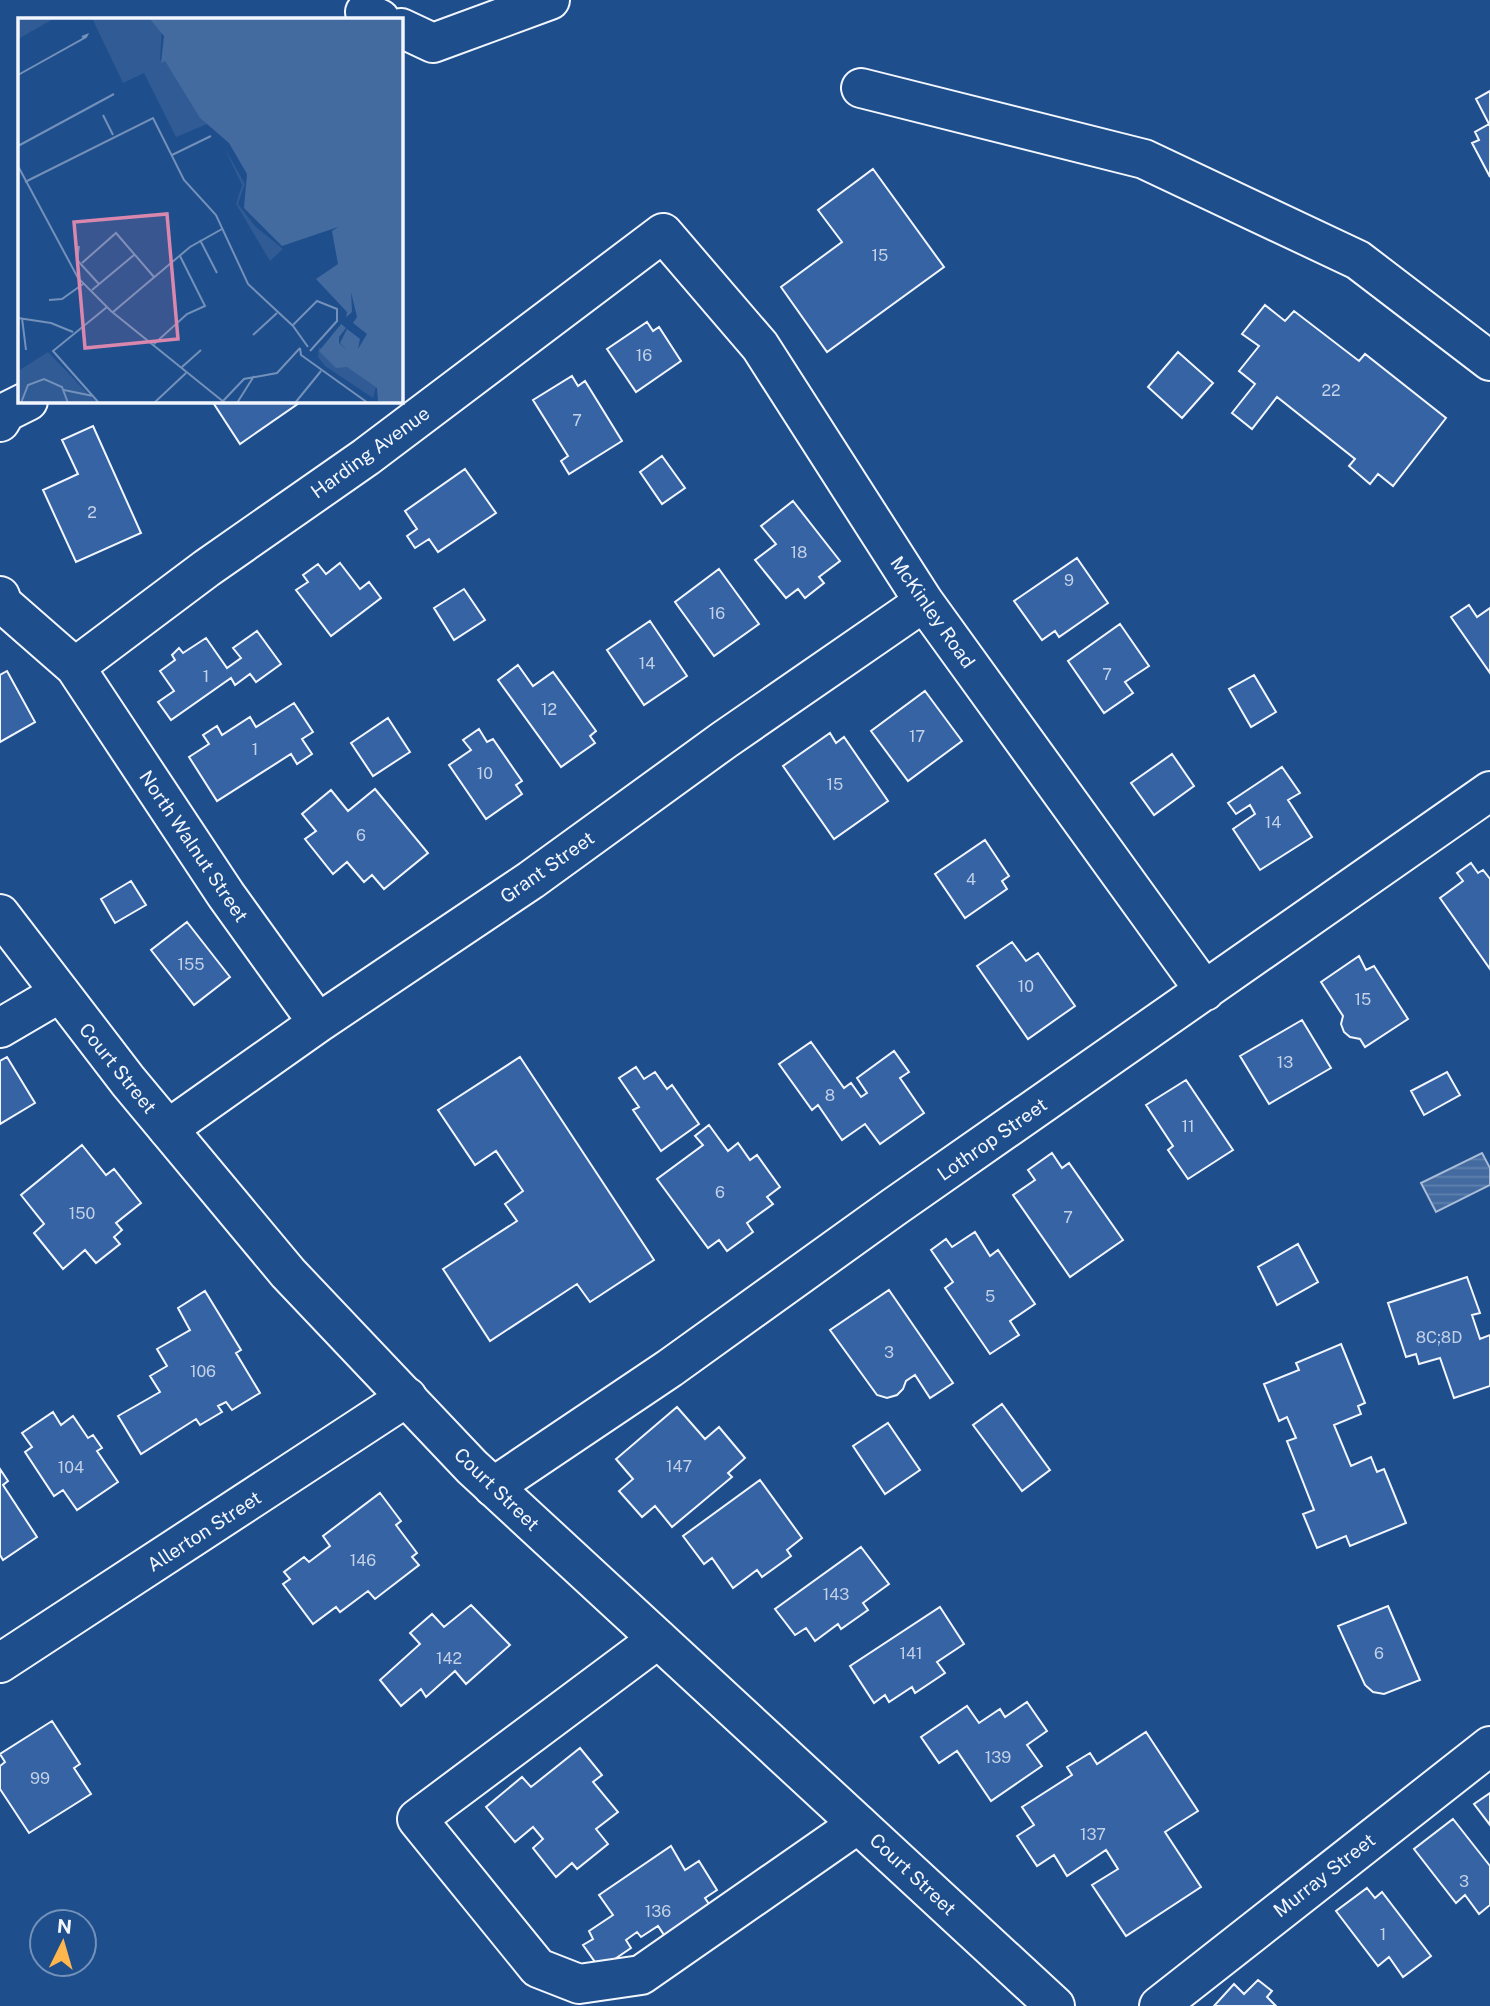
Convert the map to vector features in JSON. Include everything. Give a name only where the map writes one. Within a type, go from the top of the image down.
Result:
[{"type":"street","points":[[402,28],[433,43],[550,0]]},
{"type":"street","points":[[861,89],[1144,159],[1358,260],[1490,361]]},
{"type":"street","name":"McKinley Road","points":[[663,233],[760,346],[924,602],[1205,991]]},
{"type":"street","name":"Harding Avenue","points":[[75,667],[207,568],[366,457],[663,233]]},
{"type":"street","points":[[0,422],[6,412],[26,402]]},
{"type":"street","name":"North Walnut Street","points":[[0,596],[3,604],[75,667],[226,895],[318,1023]]},
{"type":"street","name":"Grant Street","points":[[168,1129],[318,1023],[531,880],[724,740],[924,602]]},
{"type":"street","name":"Lothrop Street","points":[[493,1487],[670,1368],[894,1207],[1490,791]]},
{"type":"street","name":"Court Street","points":[[0,914],[128,1081],[288,1273],[472,1468],[1055,2006]]},
{"type":"street","points":[[0,1028],[60,993]]},
{"type":"street","name":"Allerton Street","points":[[0,1663],[407,1397]]},
{"type":"street","points":[[658,1639],[417,1819],[538,1968],[579,1984],[641,1975],[858,1824]]},
{"type":"street","name":"Murray Street","points":[[1159,2006],[1490,1746]]},
{"type":"water","points":[[1482,1153],[1490,1168],[1490,1185],[1436,1212],[1421,1183]]},
{"type":"building","points":[[1490,91],[1490,177],[1472,143],[1479,140],[1475,132],[1489,124],[1476,99]]},
{"type":"building","points":[[873,169],[944,267],[827,352],[781,287],[842,242],[818,210]]},
{"type":"building","points":[[1265,305],[1285,321],[1294,311],[1359,361],[1365,354],[1446,418],[1393,486],[1378,474],[1370,484],[1349,466],[1355,459],[1277,397],[1252,429],[1232,413],[1255,384],[1239,371],[1259,346],[1242,334]]},
{"type":"building","points":[[647,322],[653,331],[659,327],[681,361],[636,392],[607,349]]},
{"type":"building","points":[[1178,352],[1213,383],[1182,418],[1148,387]]},
{"type":"building","points":[[572,376],[578,386],[585,381],[622,441],[569,474],[561,461],[568,456],[533,400]]},
{"type":"building","points":[[217,402],[301,402],[240,444],[214,404]]},
{"type":"building","points":[[93,426],[141,533],[76,562],[43,490],[78,474],[62,440]]},
{"type":"building","points":[[662,456],[685,488],[662,504],[640,472]]},
{"type":"building","points":[[465,469],[496,513],[438,552],[429,539],[415,548],[407,536],[417,529],[405,511]]},
{"type":"building","points":[[793,501],[840,561],[819,577],[824,583],[805,598],[798,589],[786,598],[755,560],[776,544],[761,526]]},
{"type":"building","points":[[1077,558],[1108,603],[1059,637],[1055,631],[1042,640],[1014,601]]},
{"type":"building","points":[[340,563],[360,589],[369,582],[381,598],[331,636],[296,590],[308,582],[303,575],[318,564],[326,574]]},
{"type":"building","points":[[719,569],[759,624],[714,656],[675,602]]},
{"type":"building","points":[[464,589],[485,620],[454,640],[434,608]]},
{"type":"building","points":[[1469,605],[1477,617],[1490,608],[1490,673],[1451,617]]},
{"type":"building","points":[[650,621],[687,676],[644,705],[607,650]]},
{"type":"building","points":[[1120,624],[1149,666],[1125,682],[1133,693],[1104,713],[1068,661]]},
{"type":"building","points":[[257,631],[281,664],[256,682],[250,674],[235,685],[231,678],[171,720],[158,702],[174,691],[160,671],[175,660],[172,655],[179,648],[183,653],[206,638],[227,668],[241,658],[233,648]]},
{"type":"building","points":[[518,665],[533,686],[553,672],[596,731],[590,736],[595,743],[561,767],[498,680]]},
{"type":"building","points":[[7,671],[35,722],[0,742],[0,675]]},
{"type":"building","points":[[1254,675],[1276,712],[1251,727],[1229,689]]},
{"type":"building","points":[[925,691],[962,741],[908,781],[871,731]]},
{"type":"building","points":[[294,703],[313,732],[302,739],[312,754],[297,764],[291,754],[217,801],[189,757],[209,744],[203,735],[217,726],[222,735],[250,717],[256,727]]},
{"type":"building","points":[[388,718],[410,752],[373,776],[351,743]]},
{"type":"building","points":[[479,729],[487,742],[493,739],[522,781],[516,785],[522,794],[486,819],[449,765],[471,750],[463,740]]},
{"type":"building","points":[[830,733],[836,743],[844,737],[888,801],[834,839],[783,766]]},
{"type":"building","points":[[1172,754],[1194,786],[1154,815],[1131,783]]},
{"type":"building","points":[[1282,767],[1300,793],[1288,800],[1312,837],[1260,870],[1233,829],[1255,814],[1250,805],[1236,814],[1228,803]]},
{"type":"building","points":[[375,789],[428,853],[384,889],[372,875],[364,882],[347,862],[333,874],[305,839],[316,831],[302,814],[331,790],[348,811]]},
{"type":"building","points":[[985,840],[1009,876],[1002,881],[1007,889],[965,918],[935,874]]},
{"type":"building","points":[[1471,863],[1478,873],[1483,870],[1490,879],[1490,969],[1440,898],[1463,881],[1457,873]]},
{"type":"building","points":[[131,881],[146,905],[115,923],[101,899]]},
{"type":"building","points":[[187,922],[230,977],[194,1005],[151,950]]},
{"type":"building","points":[[1012,942],[1026,961],[1038,953],[1075,1006],[1028,1039],[977,966]]},
{"type":"building","points":[[1359,956],[1366,970],[1374,966],[1408,1019],[1365,1047],[1360,1039],[1350,1037],[1344,1032],[1341,1024],[1343,1016],[1321,982]]},
{"type":"building","points":[[1302,1020],[1331,1068],[1269,1104],[1240,1056]]},
{"type":"building","points":[[811,1042],[844,1088],[851,1083],[861,1097],[867,1093],[857,1078],[894,1051],[909,1072],[900,1078],[924,1113],[880,1144],[865,1124],[842,1140],[818,1105],[812,1110],[779,1064]]},
{"type":"building","points":[[7,1057],[35,1103],[0,1124],[0,1061]]},
{"type":"building","points":[[520,1057],[654,1260],[590,1302],[577,1284],[490,1341],[443,1269],[517,1221],[505,1204],[523,1191],[496,1151],[475,1165],[438,1110]]},
{"type":"building","points":[[636,1067],[644,1079],[655,1072],[667,1089],[672,1085],[699,1124],[661,1151],[633,1110],[639,1107],[619,1078]]},
{"type":"building","points":[[1447,1072],[1460,1095],[1424,1115],[1411,1091]]},
{"type":"building","points":[[1186,1080],[1233,1150],[1188,1179],[1168,1150],[1173,1146],[1146,1105]]},
{"type":"building","points":[[709,1125],[728,1151],[738,1143],[750,1160],[757,1155],[780,1187],[767,1197],[773,1204],[747,1223],[753,1232],[727,1251],[719,1240],[708,1248],[657,1179],[703,1145],[695,1136]]},
{"type":"building","points":[[82,1145],[106,1175],[114,1169],[141,1203],[116,1223],[122,1230],[114,1237],[120,1244],[96,1263],[85,1250],[63,1269],[34,1233],[44,1224],[21,1195]]},
{"type":"building","points":[[1052,1153],[1062,1168],[1069,1163],[1123,1240],[1070,1277],[1013,1195],[1035,1180],[1028,1170]]},
{"type":"building","points":[[975,1232],[990,1256],[998,1250],[1035,1304],[1010,1321],[1019,1335],[990,1354],[945,1288],[953,1282],[931,1250],[946,1239],[952,1247]]},
{"type":"building","points":[[1298,1244],[1318,1282],[1277,1305],[1258,1267]]},
{"type":"building","points":[[1467,1277],[1480,1313],[1472,1315],[1480,1339],[1490,1335],[1490,1386],[1454,1398],[1440,1358],[1419,1364],[1416,1354],[1406,1357],[1388,1303]]},
{"type":"building","points":[[889,1290],[953,1383],[930,1398],[915,1375],[906,1381],[897,1395],[887,1398],[877,1395],[830,1330]]},
{"type":"building","points":[[205,1291],[241,1350],[236,1353],[260,1393],[232,1410],[226,1402],[218,1406],[222,1412],[200,1425],[196,1419],[141,1454],[118,1416],[160,1392],[150,1376],[167,1366],[157,1349],[190,1330],[178,1308]]},
{"type":"building","points":[[1341,1344],[1365,1403],[1358,1406],[1361,1414],[1334,1425],[1351,1466],[1371,1457],[1377,1472],[1384,1469],[1406,1523],[1350,1546],[1346,1536],[1317,1548],[1303,1514],[1314,1510],[1287,1441],[1296,1438],[1287,1417],[1279,1421],[1264,1384],[1299,1370],[1296,1363]]},
{"type":"building","points":[[1002,1404],[1050,1470],[1022,1491],[973,1425]]},
{"type":"building","points":[[677,1407],[705,1439],[719,1427],[745,1458],[728,1473],[732,1477],[672,1527],[655,1506],[642,1517],[619,1491],[633,1479],[616,1459]]},
{"type":"building","points":[[53,1412],[61,1425],[73,1416],[88,1438],[93,1435],[102,1448],[97,1451],[118,1482],[77,1510],[63,1490],[54,1496],[25,1452],[32,1447],[22,1433]]},
{"type":"building","points":[[888,1423],[920,1470],[885,1494],[853,1446]]},
{"type":"building","points":[[0,1469],[8,1481],[3,1485],[37,1537],[3,1560],[0,1555]]},
{"type":"building","points":[[760,1480],[802,1538],[787,1550],[791,1556],[762,1577],[757,1570],[733,1588],[712,1558],[704,1564],[683,1536]]},
{"type":"building","points":[[380,1493],[401,1521],[396,1525],[417,1553],[412,1557],[419,1565],[375,1599],[368,1591],[340,1612],[336,1607],[313,1624],[283,1584],[290,1579],[284,1572],[304,1557],[309,1562],[330,1546],[323,1536]]},
{"type":"building","points":[[861,1547],[889,1584],[863,1603],[868,1610],[841,1629],[838,1624],[815,1641],[806,1628],[795,1635],[775,1609]]},
{"type":"building","points":[[471,1605],[510,1645],[466,1684],[455,1671],[426,1697],[421,1689],[401,1706],[380,1680],[420,1644],[410,1633],[432,1614],[444,1627]]},
{"type":"building","points":[[1388,1606],[1420,1680],[1384,1694],[1373,1692],[1365,1685],[1338,1626]]},
{"type":"building","points":[[940,1607],[964,1644],[937,1662],[945,1673],[915,1693],[912,1687],[889,1702],[885,1695],[874,1703],[850,1666]]},
{"type":"building","points":[[1027,1702],[1047,1731],[1027,1745],[1042,1766],[991,1801],[957,1751],[939,1763],[921,1737],[967,1706],[979,1723],[1000,1709],[1005,1717]]},
{"type":"building","points":[[52,1721],[80,1764],[74,1768],[91,1794],[29,1833],[0,1789],[0,1766],[5,1762],[0,1754]]},
{"type":"building","points":[[1146,1732],[1198,1811],[1165,1832],[1201,1887],[1126,1936],[1092,1885],[1118,1869],[1106,1850],[1067,1876],[1054,1855],[1037,1866],[1017,1836],[1034,1825],[1022,1807],[1072,1775],[1067,1767],[1090,1753],[1097,1764]]},
{"type":"building","points":[[580,1748],[602,1775],[593,1782],[618,1812],[596,1829],[608,1844],[577,1869],[572,1863],[556,1877],[533,1848],[543,1839],[533,1827],[515,1842],[486,1807],[522,1777],[531,1787]]},
{"type":"building","points":[[1490,1793],[1490,1825],[1474,1804]]},
{"type":"building","points":[[1453,1819],[1490,1866],[1490,1905],[1479,1914],[1465,1895],[1456,1903],[1414,1849]]},
{"type":"building","points":[[671,1846],[685,1870],[699,1861],[717,1890],[705,1898],[711,1907],[666,1938],[658,1926],[641,1937],[637,1932],[626,1940],[631,1948],[600,1969],[583,1945],[593,1939],[589,1931],[613,1915],[599,1895]]},
{"type":"building","points":[[1367,1888],[1375,1898],[1382,1892],[1431,1956],[1403,1977],[1389,1957],[1378,1966],[1336,1911]]},
{"type":"building","points":[[1258,1980],[1272,1991],[1267,1997],[1276,2006],[1214,2006],[1234,1984],[1244,1994]]}]
